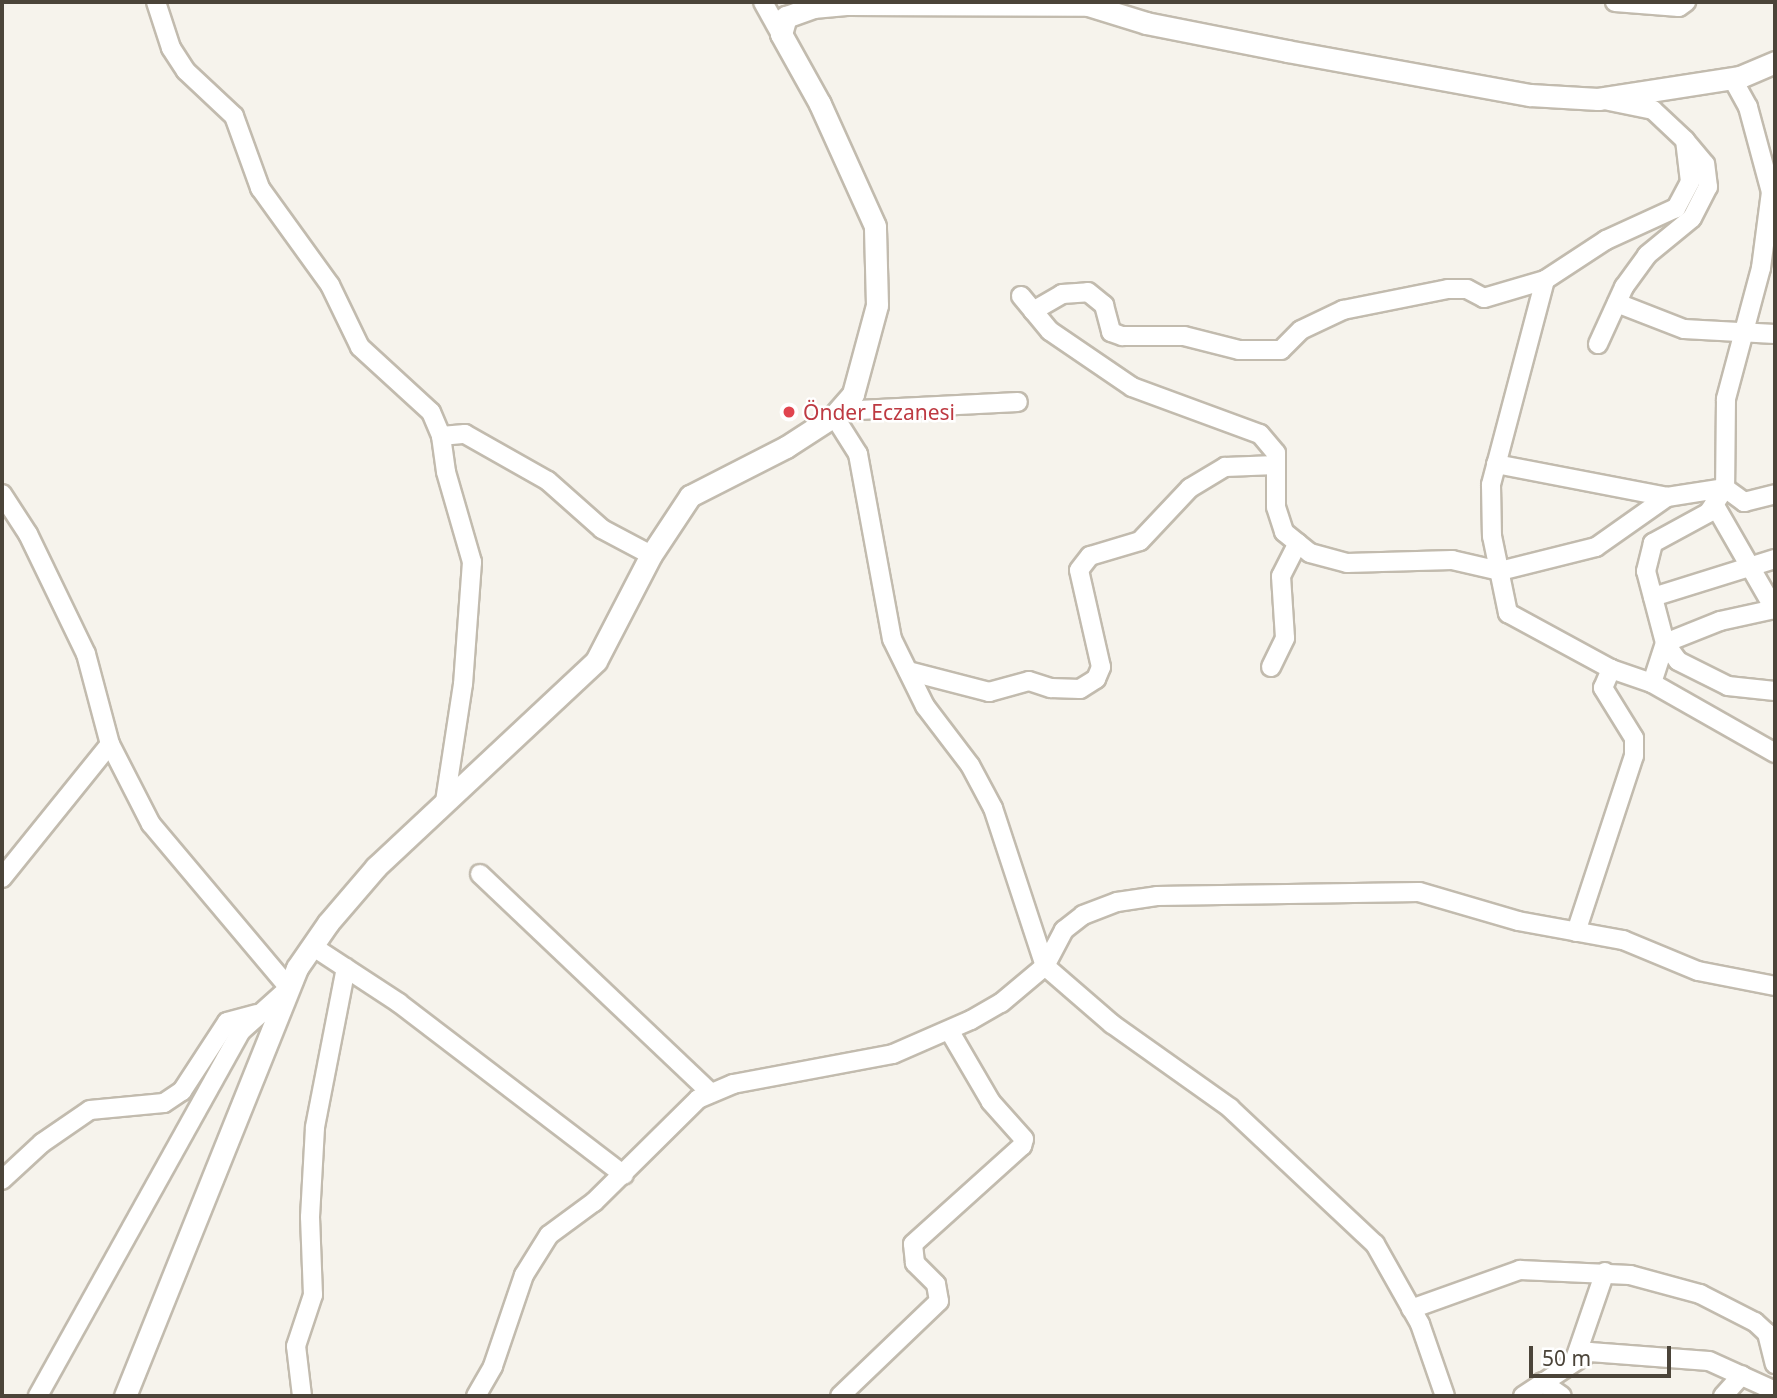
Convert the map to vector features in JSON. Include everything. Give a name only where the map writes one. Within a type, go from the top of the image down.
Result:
[{"type":"street","points":[[156,2],[171,48],[186,71],[234,116],[260,188],[330,285],[360,347],[431,412],[441,436],[449,485],[472,562],[463,684],[445,801]]},
{"type":"street","points":[[125,1396],[289,988],[312,946],[376,867],[596,661],[651,555],[691,496],[837,414],[853,394],[877,305],[875,226],[820,104],[763,2]]},
{"type":"street","points":[[1615,2],[1679,6],[1686,2]]},
{"type":"street","points":[[781,34],[786,18],[813,7],[909,3],[1088,4],[1146,23],[1287,51],[1530,95],[1598,99],[1653,110],[1685,140],[1705,164],[1708,187],[1692,218],[1647,255],[1617,303],[1598,344]]},
{"type":"street","points":[[1598,99],[1732,78],[1775,62]]},
{"type":"street","points":[[1732,78],[1748,107],[1771,192],[1771,221],[1726,399],[1726,488],[1708,513],[1653,543],[1646,571],[1665,643],[1678,661],[1728,686],[1775,691]]},
{"type":"street","points":[[1033,311],[1062,295],[1088,292],[1104,305],[1111,332],[1122,336],[1184,336],[1238,350],[1281,350],[1301,330],[1343,310],[1448,289],[1467,289],[1484,299],[1545,280],[1606,240],[1676,208],[1690,182],[1685,140]]},
{"type":"street","points":[[1545,280],[1491,485],[1492,536],[1508,613],[1611,668],[1652,683],[1775,753]]},
{"type":"street","points":[[1021,296],[1049,331],[1132,387],[1260,434],[1276,453],[1276,507],[1284,532],[1310,553],[1347,563],[1452,560],[1500,571],[1596,547],[1667,497]]},
{"type":"street","points":[[1617,303],[1684,329],[1775,334]]},
{"type":"street","points":[[837,414],[1018,402]]},
{"type":"street","points":[[837,414],[858,454],[892,639],[925,706],[970,765],[993,808],[1045,966],[1112,1024],[1230,1108],[1317,1186],[1375,1244],[1411,1309],[1445,1396]]},
{"type":"street","points":[[441,436],[465,434],[548,481],[602,529],[651,555]]},
{"type":"street","points":[[1496,464],[1667,497],[1726,488],[1744,502],[1775,494]]},
{"type":"street","points":[[908,671],[989,692],[1029,681],[1051,688],[1080,689],[1096,679],[1101,667],[1079,570],[1090,556],[1140,541],[1190,488],[1225,467],[1276,465]]},
{"type":"street","points":[[2,494],[28,534],[86,654],[110,744],[151,824],[289,988]]},
{"type":"street","points":[[1665,643],[1720,621],[1775,609],[1714,504]]},
{"type":"street","points":[[1271,667],[1285,638],[1281,576],[1298,543]]},
{"type":"street","points":[[1653,597],[1775,559]]},
{"type":"street","points":[[1652,683],[1665,643]]},
{"type":"street","points":[[1576,932],[1634,756],[1634,738],[1603,688],[1611,668]]},
{"type":"street","points":[[2,878],[110,744]]},
{"type":"street","points":[[480,874],[710,1093]]},
{"type":"street","points":[[476,1396],[493,1366],[524,1275],[549,1235],[624,1175],[698,1098],[733,1084],[893,1054],[949,1030],[1002,1003],[1045,966],[1064,930],[1083,915],[1117,902],[1157,896],[1419,891],[1518,921],[1623,940],[1698,971],[1775,986]]},
{"type":"street","points":[[312,946],[570,1130],[624,1175]]},
{"type":"street","points":[[302,1396],[296,1346],[313,1295],[310,1217],[315,1127],[346,968]]},
{"type":"street","points":[[38,1396],[241,1031],[289,988]]},
{"type":"street","points":[[2,1180],[42,1143],[90,1110],[164,1103],[182,1091],[227,1022],[260,1014]]},
{"type":"street","points":[[840,1396],[939,1301],[936,1284],[915,1263],[913,1244],[1022,1146],[1024,1139],[991,1102],[949,1030]]},
{"type":"street","points":[[1411,1309],[1520,1270],[1605,1272],[1700,1294],[1755,1322],[1767,1333],[1775,1364]]},
{"type":"street","points":[[1575,1359],[1605,1272]]},
{"type":"street","points":[[1523,1396],[1575,1359],[1590,1352],[1709,1361],[1772,1393],[1775,1371]]},
{"type":"street","points":[[1723,1396],[1742,1376]]},
{"type":"street","points":[[1542,1382],[1562,1396]]},
{"type":"place","name":"Önder Eczanesi","points":[[789,412]]}]
